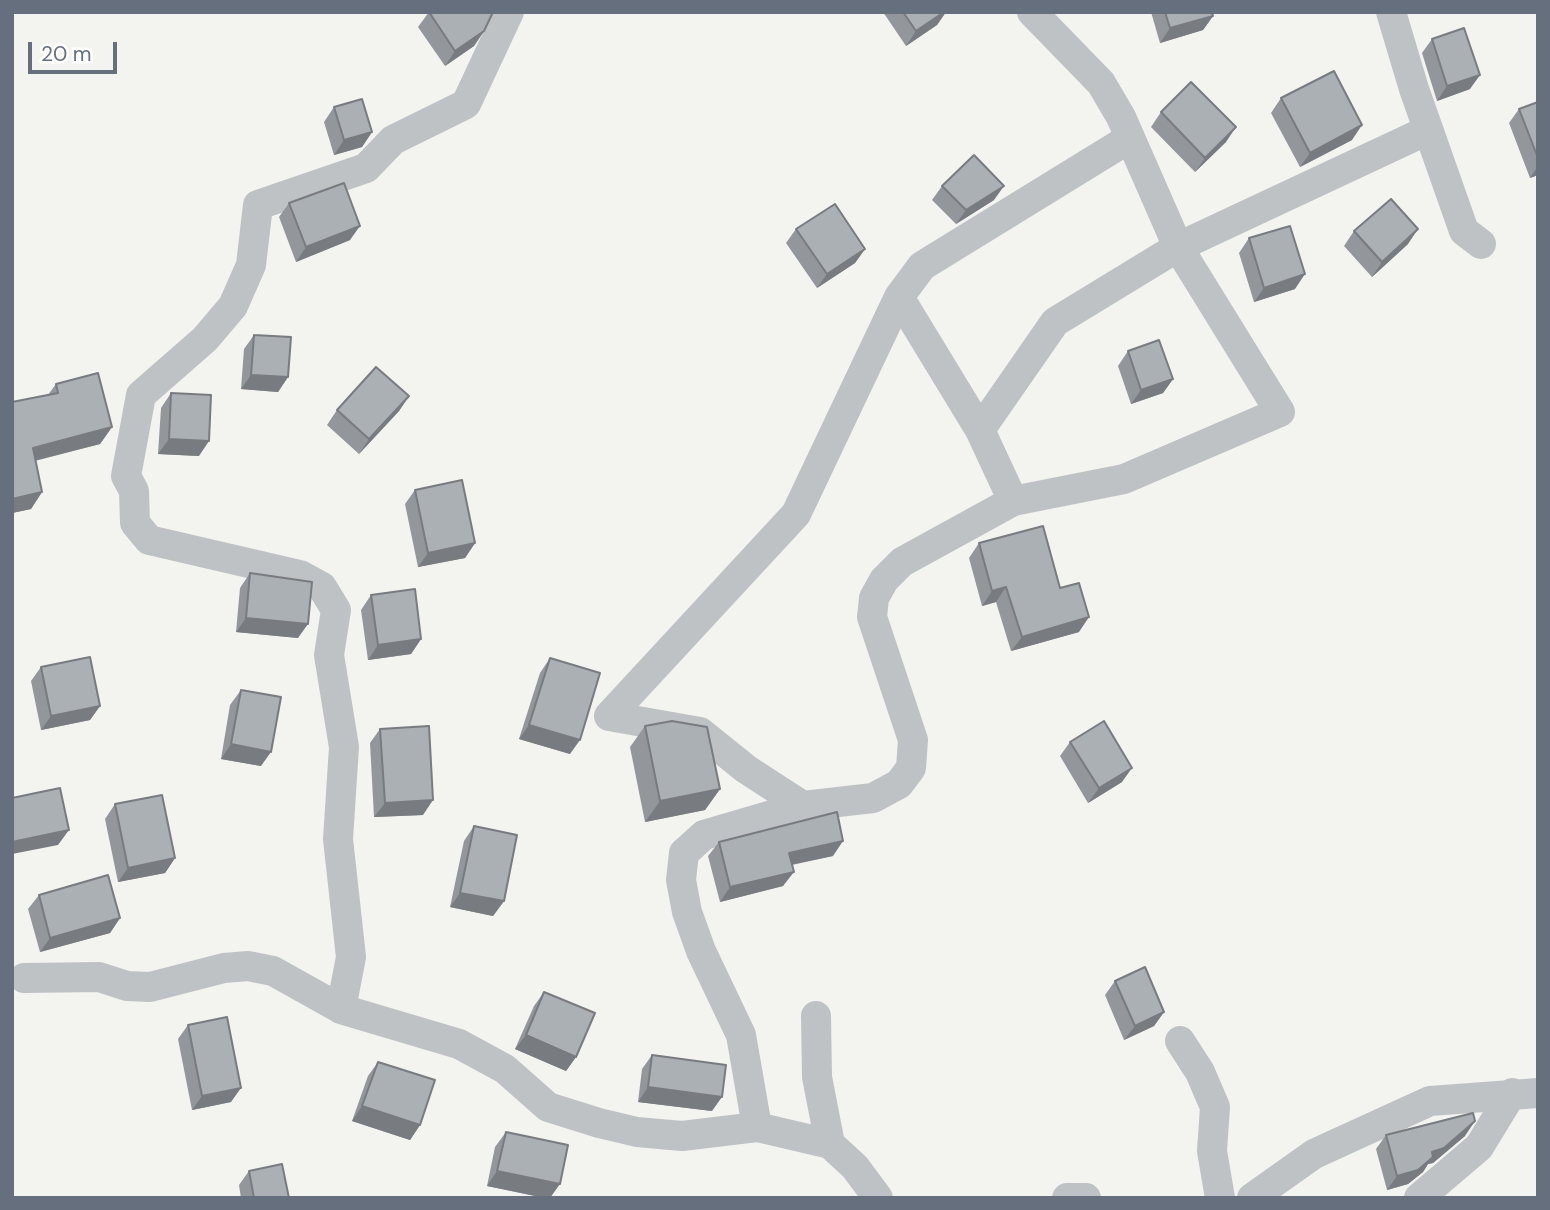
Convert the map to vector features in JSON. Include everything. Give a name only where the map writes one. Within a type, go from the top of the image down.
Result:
[{"type":"street","points":[[341,1009],[351,957],[338,839],[344,747],[329,655],[335,610],[322,587],[300,575],[149,540],[135,523],[135,491],[126,476],[141,395],[205,339],[233,306],[251,265],[258,205],[366,169],[393,140],[466,104],[509,12]]},
{"type":"street","points":[[757,1126],[741,1035],[701,951],[687,912],[681,880],[684,853],[704,835],[803,806],[873,798],[899,785],[911,768],[913,740],[872,617],[874,598],[884,580],[902,562],[1013,501],[1124,479],[1280,412],[1178,247],[1130,138],[1101,83],[1032,12]]},
{"type":"street","points":[[1391,12],[1428,130],[1464,231],[1481,244]]},
{"type":"street","points":[[981,430],[1055,322],[1178,247],[1428,130]]},
{"type":"street","points":[[803,806],[746,769],[700,732],[609,716],[796,514],[899,298],[922,266],[1130,138]]},
{"type":"street","points":[[899,298],[981,430],[1013,501]]},
{"type":"street","points":[[24,978],[99,977],[127,986],[150,987],[224,968],[248,966],[274,971],[341,1009],[459,1044],[505,1069],[548,1107],[599,1123],[638,1132],[682,1136],[757,1126],[830,1144],[855,1167],[878,1198]]},
{"type":"street","points":[[816,1016],[817,1077],[830,1144]]},
{"type":"street","points":[[1180,1041],[1200,1072],[1214,1107],[1216,1120],[1212,1151],[1220,1198]]},
{"type":"street","points":[[1252,1198],[1314,1154],[1430,1101],[1525,1093]]},
{"type":"street","points":[[1419,1198],[1479,1147],[1525,1093]]},
{"type":"street","points":[[1066,1198],[1086,1198]]},
{"type":"building","points":[[429,12],[493,12],[484,31],[455,51]]},
{"type":"building","points":[[903,12],[944,12],[916,31]]},
{"type":"building","points":[[1165,12],[1212,12],[1213,16],[1170,28]]},
{"type":"building","points":[[1464,28],[1480,75],[1447,86],[1432,39]]},
{"type":"building","points":[[1334,71],[1362,125],[1310,153],[1281,98]]},
{"type":"building","points":[[1191,82],[1236,127],[1205,158],[1161,112]]},
{"type":"building","points":[[362,99],[372,132],[344,140],[334,107]]},
{"type":"building","points":[[1538,102],[1538,158],[1519,109]]},
{"type":"building","points":[[974,155],[1004,186],[966,210],[942,186]]},
{"type":"building","points":[[344,183],[360,226],[306,247],[289,203]]},
{"type":"building","points":[[1391,199],[1418,229],[1382,262],[1354,231]]},
{"type":"building","points":[[835,204],[865,249],[827,274],[796,229]]},
{"type":"building","points":[[1290,226],[1305,274],[1264,288],[1249,238]]},
{"type":"building","points":[[254,335],[291,337],[288,377],[251,375]]},
{"type":"building","points":[[1159,340],[1173,379],[1141,390],[1128,351]]},
{"type":"building","points":[[376,367],[409,396],[369,439],[337,410]]},
{"type":"building","points":[[98,373],[112,427],[33,448],[42,492],[12,499],[12,402],[58,393],[56,384]]},
{"type":"building","points":[[171,393],[211,395],[209,441],[169,439]]},
{"type":"building","points":[[462,480],[475,543],[428,553],[415,490]]},
{"type":"building","points":[[1043,526],[1060,588],[1079,583],[1089,617],[1022,637],[1006,587],[992,591],[979,543]]},
{"type":"building","points":[[250,573],[312,582],[308,624],[246,618]]},
{"type":"building","points":[[415,589],[421,639],[378,645],[371,595]]},
{"type":"building","points":[[90,657],[100,706],[51,716],[41,667]]},
{"type":"building","points":[[550,658],[600,673],[580,740],[529,725]]},
{"type":"building","points":[[241,690],[281,697],[271,752],[231,744]]},
{"type":"building","points":[[672,721],[707,727],[720,789],[660,801],[645,726]]},
{"type":"building","points":[[1104,721],[1132,768],[1099,788],[1070,742]]},
{"type":"building","points":[[429,726],[433,800],[385,803],[380,729]]},
{"type":"building","points":[[60,788],[69,830],[12,842],[12,798]]},
{"type":"building","points":[[162,795],[175,858],[128,868],[115,804]]},
{"type":"building","points":[[837,812],[843,841],[789,853],[794,872],[730,887],[719,842]]},
{"type":"building","points":[[474,826],[517,835],[504,901],[460,893]]},
{"type":"building","points":[[108,875],[120,918],[50,938],[39,895]]},
{"type":"building","points":[[1145,967],[1164,1012],[1135,1026],[1115,981]]},
{"type":"building","points":[[544,992],[595,1013],[576,1057],[526,1035]]},
{"type":"building","points":[[227,1017],[241,1088],[202,1096],[188,1025]]},
{"type":"building","points":[[652,1055],[726,1065],[722,1097],[648,1087]]},
{"type":"building","points":[[378,1062],[435,1080],[420,1125],[362,1106]]},
{"type":"building","points":[[1473,1113],[1475,1121],[1444,1148],[1432,1152],[1433,1157],[1418,1170],[1397,1176],[1386,1135]]},
{"type":"building","points":[[506,1132],[568,1145],[560,1184],[497,1171]]},
{"type":"building","points":[[282,1164],[289,1198],[254,1198],[249,1171]]}]
